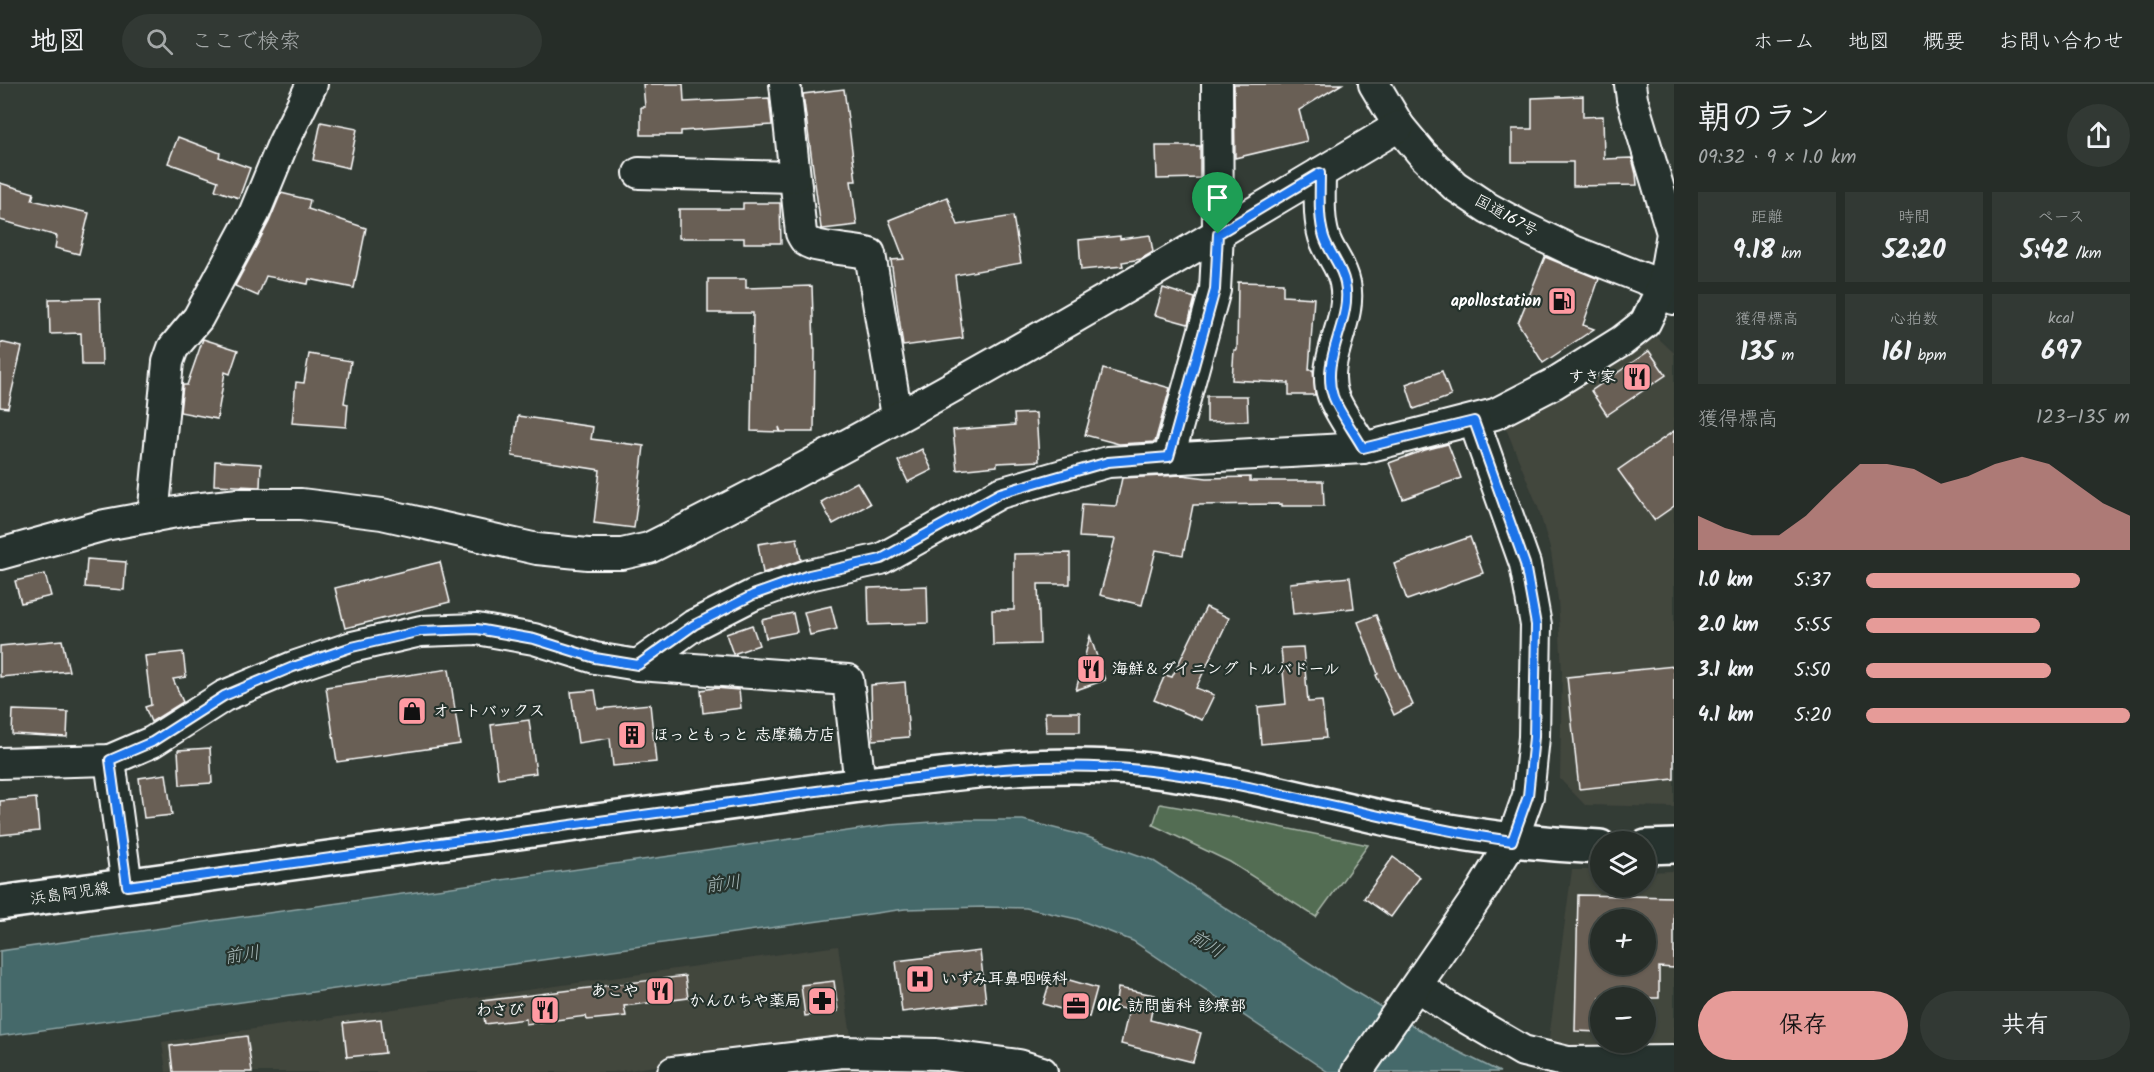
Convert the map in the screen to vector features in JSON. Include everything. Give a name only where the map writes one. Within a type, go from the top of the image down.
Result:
[{"type":"main road","name":"浜島阿児線","points":[[0,903],[860,785],[969,771],[1035,766],[1091,766],[1193,777],[1416,825],[1512,841],[1590,846]]},
{"type":"main road","points":[[1656,846],[1674,846]]},
{"type":"street","points":[[153,517],[168,362],[173,348],[198,318],[254,214],[282,146],[312,84]]},
{"type":"street","points":[[785,84],[801,233],[805,240],[814,244],[870,254],[897,416]]},
{"type":"street","points":[[1169,457],[1215,290],[1218,234],[1216,84]]},
{"type":"street","name":"国道167号","points":[[1374,84],[1399,126],[1423,155],[1455,186],[1488,208],[1571,250],[1670,288]]},
{"type":"street","points":[[638,665],[694,625],[753,595],[809,575],[881,559],[1000,493],[1108,462],[1363,448],[1495,414],[1553,384],[1645,324],[1670,288],[1672,233],[1632,99],[1630,84]]},
{"type":"street","points":[[0,554],[105,525],[194,509],[239,504],[301,504],[382,514],[537,549],[588,554],[622,554],[649,548],[897,416],[1218,234],[1399,126]]},
{"type":"street","points":[[639,173],[794,177]]},
{"type":"street","points":[[1320,173],[1321,225],[1324,239],[1340,267],[1345,283],[1344,317],[1331,359],[1330,376],[1333,396],[1363,448]]},
{"type":"street","points":[[1357,1072],[1512,841],[1528,796],[1534,737],[1536,625],[1525,564],[1474,421]]},
{"type":"street","points":[[0,764],[110,760],[152,742],[224,696],[293,667],[352,647],[421,631],[477,629],[534,639],[595,658],[638,665],[848,680],[860,785]]},
{"type":"street","points":[[110,760],[127,886]]},
{"type":"street","points":[[1413,990],[1451,1009],[1523,1051],[1568,1062],[1674,1061]]},
{"type":"street","points":[[673,1072],[718,1069],[842,1052],[936,1054],[1019,1065],[1042,1072]]},
{"type":"shaded area","points":[[1657,337],[1674,353],[1674,807],[1585,805],[1560,779],[1562,671],[1558,599],[1551,552],[1538,507],[1503,421],[1569,389]]},
{"type":"shaded area","points":[[1572,870],[1590,870],[1590,897],[1656,897],[1656,872],[1674,871],[1674,1051],[1656,1051],[1656,987],[1590,987],[1590,1049],[1548,1046]]},
{"type":"shaded area","points":[[838,946],[853,1051],[1044,1072],[714,1072],[712,1058],[614,1072],[166,1072],[162,1042]]},
{"type":"green space","points":[[1160,804],[1368,845],[1316,917],[1230,862],[1153,825]]},
{"type":"water","name":"前川","points":[[962,820],[1023,820],[1085,836],[1152,860],[1345,986],[1449,1047],[1500,1072],[1328,1072],[1133,941],[1077,919],[1026,908],[986,907],[905,909],[0,1036],[0,951],[890,825]]},
{"type":"building","points":[[643,84],[683,84],[684,102],[769,98],[772,125],[681,131],[681,135],[641,135],[641,107],[645,107]]},
{"type":"building","points":[[1234,84],[1342,84],[1299,110],[1307,141],[1235,158]]},
{"type":"building","points":[[844,89],[856,181],[851,181],[857,225],[823,229],[821,228],[803,94]]},
{"type":"building","points":[[1583,96],[1583,117],[1603,116],[1604,159],[1632,158],[1637,185],[1573,186],[1573,162],[1512,162],[1512,129],[1532,129],[1532,98]]},
{"type":"building","points":[[321,122],[357,129],[349,168],[313,160]]},
{"type":"building","points":[[178,137],[220,153],[219,157],[250,168],[239,198],[215,190],[218,181],[168,163]]},
{"type":"building","points":[[1156,146],[1200,146],[1200,178],[1157,179]]},
{"type":"building","points":[[0,183],[34,193],[32,200],[89,213],[79,254],[55,248],[57,236],[0,220]]},
{"type":"building","points":[[281,193],[310,200],[308,209],[366,228],[354,288],[309,279],[308,284],[266,276],[258,296],[235,286],[269,222]]},
{"type":"building","points":[[947,197],[958,225],[1013,216],[1021,263],[955,275],[963,338],[903,346],[891,260],[904,259],[889,220]]},
{"type":"building","points":[[743,203],[780,203],[781,243],[744,243],[744,238],[679,238],[679,209],[743,209]]},
{"type":"building","points":[[1150,235],[1153,252],[1141,259],[1122,262],[1123,266],[1081,270],[1079,240],[1120,236],[1120,239]]},
{"type":"building","points":[[1545,257],[1599,279],[1583,325],[1594,329],[1543,363],[1518,323]]},
{"type":"building","points":[[708,279],[746,279],[746,288],[812,286],[815,349],[814,432],[781,432],[779,427],[780,432],[751,431],[753,313],[708,313]]},
{"type":"building","points":[[1238,282],[1283,283],[1283,296],[1314,298],[1309,370],[1313,370],[1315,395],[1289,395],[1289,383],[1232,380],[1234,350],[1237,350]]},
{"type":"building","points":[[1163,288],[1195,298],[1188,324],[1155,315]]},
{"type":"building","points":[[100,298],[102,365],[82,365],[81,333],[50,334],[49,299]]},
{"type":"building","points":[[203,339],[238,350],[230,374],[225,372],[217,419],[180,412],[183,385],[187,385]]},
{"type":"building","points":[[0,342],[22,347],[8,408],[0,407]]},
{"type":"building","points":[[1649,351],[1666,375],[1607,415],[1591,391]]},
{"type":"building","points":[[309,354],[351,361],[344,403],[348,404],[346,427],[292,423],[296,382],[304,383]]},
{"type":"building","points":[[1103,369],[1170,388],[1155,442],[1119,444],[1085,435]]},
{"type":"building","points":[[1442,371],[1451,396],[1414,409],[1406,384]]},
{"type":"building","points":[[1207,396],[1247,396],[1248,421],[1207,422]]},
{"type":"building","points":[[1036,413],[1039,461],[997,463],[997,466],[957,470],[953,430],[1015,425],[1014,414]]},
{"type":"building","points":[[518,416],[593,427],[591,439],[644,446],[634,528],[594,523],[600,470],[512,456]]},
{"type":"building","points":[[1674,431],[1674,506],[1654,520],[1618,470]]},
{"type":"building","points":[[1448,444],[1461,478],[1403,499],[1389,463]]},
{"type":"building","points":[[922,449],[932,470],[908,482],[898,461]]},
{"type":"building","points":[[215,461],[261,464],[260,487],[214,485]]},
{"type":"building","points":[[1182,475],[1207,478],[1250,477],[1250,481],[1323,481],[1324,506],[1193,505],[1183,555],[1156,550],[1142,605],[1100,595],[1115,539],[1079,537],[1082,504],[1116,506],[1122,478]]},
{"type":"building","points":[[857,482],[870,504],[833,524],[821,502]]},
{"type":"building","points":[[1470,537],[1483,573],[1407,600],[1394,564]]},
{"type":"building","points":[[797,538],[801,560],[763,573],[758,544]]},
{"type":"building","points":[[1070,553],[1070,584],[1038,584],[1040,644],[993,645],[992,610],[1014,610],[1014,554]]},
{"type":"building","points":[[87,559],[126,562],[124,590],[85,587]]},
{"type":"building","points":[[440,562],[450,602],[345,628],[335,588]]},
{"type":"building","points":[[45,574],[51,596],[21,603],[15,581]]},
{"type":"building","points":[[1350,577],[1354,608],[1293,614],[1290,583]]},
{"type":"building","points":[[927,586],[928,623],[869,625],[868,588]]},
{"type":"building","points":[[831,606],[837,629],[810,635],[804,612]]},
{"type":"building","points":[[1206,607],[1229,618],[1196,688],[1214,695],[1202,720],[1154,700],[1165,675],[1172,677]]},
{"type":"building","points":[[793,613],[797,632],[766,638],[762,620]]},
{"type":"building","points":[[1376,615],[1413,705],[1394,715],[1376,675],[1378,674],[1358,622]]},
{"type":"building","points":[[752,625],[759,645],[733,654],[726,634]]},
{"type":"building","points":[[1090,636],[1105,680],[1076,690]]},
{"type":"building","points":[[62,640],[69,671],[0,677],[0,646]]},
{"type":"building","points":[[1303,647],[1308,702],[1322,701],[1326,738],[1261,744],[1258,707],[1286,704],[1281,648]]},
{"type":"building","points":[[183,652],[186,677],[173,679],[183,702],[151,722],[145,707],[151,705],[145,656]]},
{"type":"building","points":[[1674,666],[1674,779],[1579,789],[1567,677]]},
{"type":"building","points":[[449,669],[460,744],[337,762],[326,687]]},
{"type":"building","points":[[905,682],[909,737],[873,740],[871,685]]},
{"type":"building","points":[[715,688],[739,690],[741,708],[703,713],[701,690]]},
{"type":"building","name":"ほっともっと 志摩鵜方店","points":[[595,690],[598,709],[650,704],[656,762],[613,766],[610,738],[578,743],[571,692]]},
{"type":"building","points":[[13,710],[68,712],[67,737],[12,734]]},
{"type":"building","points":[[1045,712],[1080,712],[1080,732],[1046,732]]},
{"type":"building","points":[[529,720],[536,773],[498,778],[491,725]]},
{"type":"building","points":[[210,748],[212,783],[180,785],[178,750]]},
{"type":"building","points":[[166,774],[172,815],[144,818],[139,778]]},
{"type":"building","points":[[36,798],[39,831],[0,835],[0,801]]},
{"type":"building","points":[[1393,857],[1420,877],[1391,917],[1364,898]]},
{"type":"building","points":[[1578,895],[1674,897],[1674,968],[1659,967],[1659,998],[1656,998],[1656,987],[1590,987],[1590,1032],[1575,1031]]},
{"type":"building","points":[[980,951],[986,1002],[902,1012],[896,961]]},
{"type":"building","points":[[1052,975],[1097,988],[1089,1017],[1043,1004]]},
{"type":"building","points":[[685,976],[688,998],[624,1006],[626,1016],[587,1020],[586,1016],[526,1024],[526,1019],[485,1024],[482,1001]]},
{"type":"building","points":[[834,981],[838,1011],[805,1016],[801,985]]},
{"type":"building","points":[[1118,988],[1155,995],[1150,1020],[1201,1033],[1193,1062],[1121,1044],[1129,1010],[1115,1007]]},
{"type":"building","points":[[381,1019],[385,1053],[347,1057],[343,1023]]},
{"type":"building","points":[[247,1036],[252,1072],[173,1072],[170,1046]]},
{"type":"place","name":"apollostation","points":[[1562,301]]},
{"type":"place","name":"すき家","points":[[1637,377]]},
{"type":"place","name":"海鮮＆ダイニング トルバドール","points":[[1091,669]]},
{"type":"place","name":"オートバックス","points":[[412,711]]},
{"type":"place","name":"ほっともっと 志摩鵜方店","points":[[632,735]]},
{"type":"place","name":"いずみ耳鼻咽喉科","points":[[920,979]]},
{"type":"place","name":"あこや","points":[[660,991]]},
{"type":"place","name":"かんひちや薬局","points":[[822,1001]]},
{"type":"place","name":"OIC 訪問歯科 診療部","points":[[1076,1006]]},
{"type":"place","name":"わさび","points":[[545,1010]]},
{"type":"route","points":[[1320,173],[1321,225],[1324,239],[1340,267],[1346,296],[1344,317],[1331,359],[1330,376],[1333,396],[1363,448],[1474,421],[1525,564],[1536,625],[1534,737],[1528,796],[1512,841],[1416,825],[1193,777],[1091,766],[1035,766],[969,771],[860,785],[127,886],[110,760],[152,742],[224,696],[293,667],[352,647],[421,631],[477,629],[534,639],[595,658],[638,665],[694,625],[753,595],[809,575],[881,559],[1000,493],[1108,462],[1169,457],[1215,290],[1218,234],[1320,173]]}]
